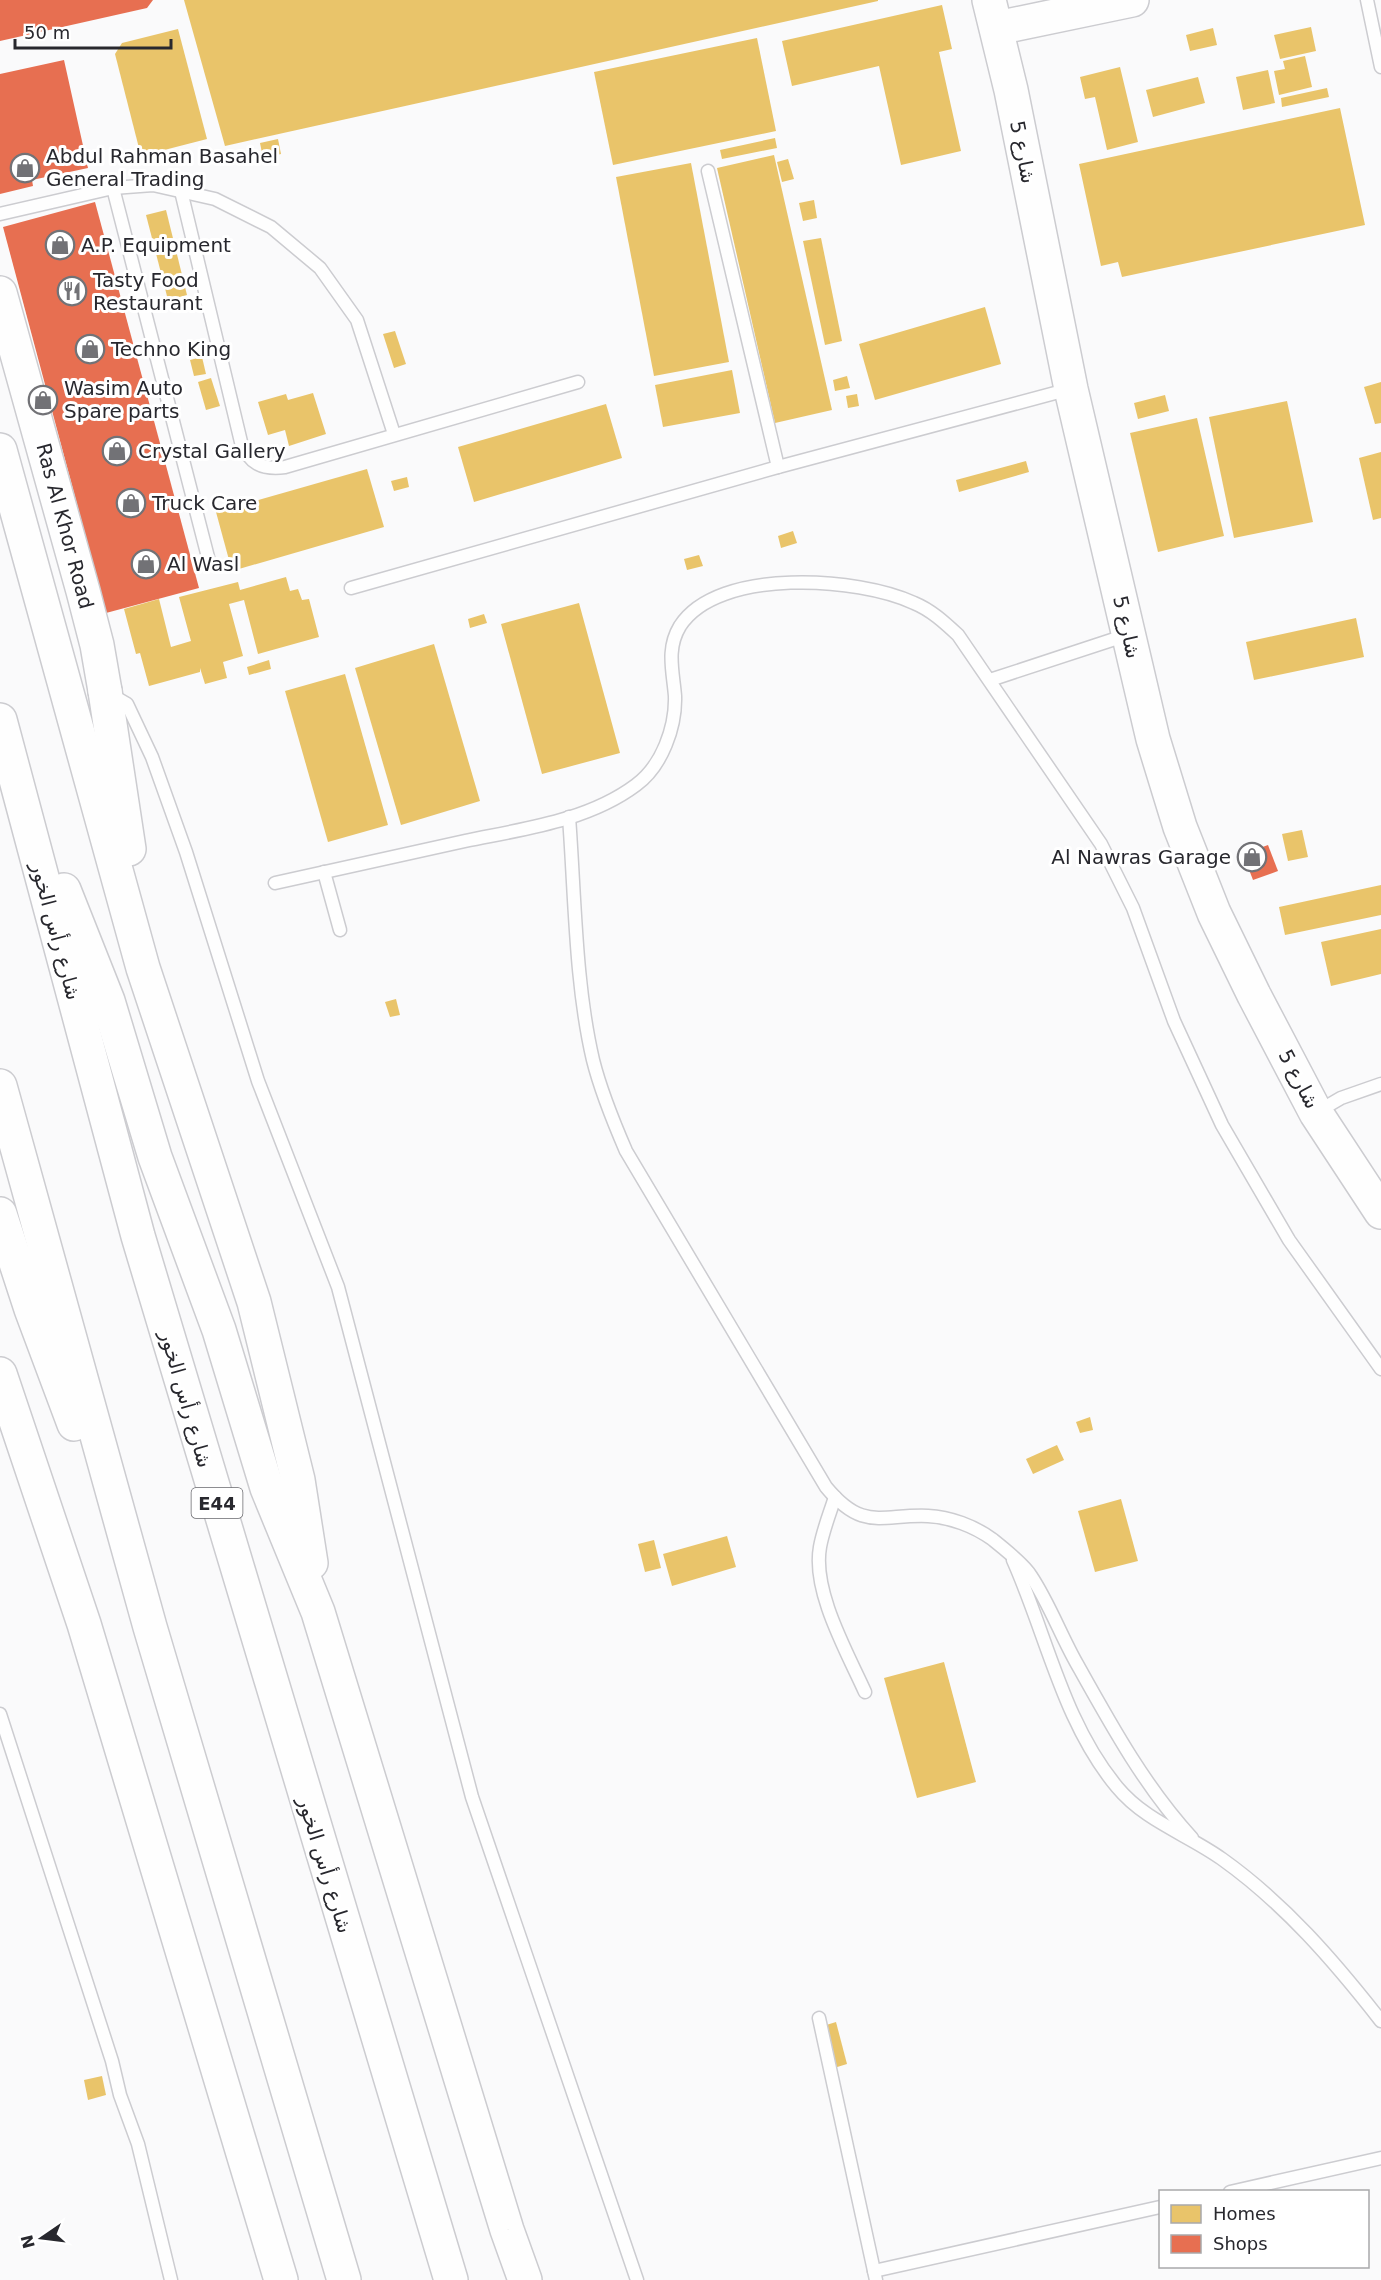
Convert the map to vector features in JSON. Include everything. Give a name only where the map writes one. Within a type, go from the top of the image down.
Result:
[{"type":"main road","points":[[993,14],[1132,0]]},
{"type":"main road","name":"شارع 5","points":[[993,14],[1071,389],[1128,635],[1153,739],[1184,838],[1219,923],[1316,1113],[1379,1203]]},
{"type":"main road","name":"Ras Al Khor Road","points":[[0,293],[97,645],[127,842],[168,993],[176,1067]]},
{"type":"main road","points":[[0,450],[140,956],[254,1302],[298,1480],[318,1612]]},
{"type":"main road","name":"شارع رأس الخور","points":[[0,720],[138,1236],[451,2280]]},
{"type":"main road","points":[[10,758],[108,1000],[155,1157],[219,1330],[267,1488],[318,1612],[523,2280]]},
{"type":"main road","points":[[0,1086],[150,1627],[344,2280]]},
{"type":"main road","points":[[0,1214],[31,1309],[150,1627]]},
{"type":"main road","points":[[0,1374],[84,1624],[281,2280]]},
{"type":"lane","points":[[1367,0],[1381,67]]},
{"type":"lane","points":[[708,171],[778,467]]},
{"type":"lane","points":[[0,214],[113,188],[153,185],[215,199],[272,227],[320,268],[357,320],[394,434]]},
{"type":"lane","points":[[113,188],[209,561]]},
{"type":"lane","points":[[181,191],[241,442],[251,462],[261,467],[285,466],[578,382]]},
{"type":"lane","points":[[351,588],[778,467],[1071,389]]},
{"type":"lane","points":[[275,883],[569,817],[620,795],[637,784],[648,773],[664,747],[672,724],[675,698],[670,653],[680,627],[705,603],[753,584],[805,582],[875,591],[914,602],[930,611],[958,635],[1101,844],[1133,908],[1190,1059],[1255,1183],[1326,1295],[1381,1369]]},
{"type":"lane","points":[[990,680],[1128,635]]},
{"type":"lane","points":[[105,691],[127,704],[152,757],[186,852],[261,1091],[326,1253],[350,1331],[472,1797],[637,2280]]},
{"type":"lane","points":[[569,817],[587,1031],[596,1071],[613,1122],[626,1151],[835,1497],[857,1513],[870,1518],[883,1520],[928,1516],[960,1523],[989,1537],[1031,1575],[1078,1666],[1145,1780],[1192,1838]]},
{"type":"lane","points":[[324,872],[340,930]]},
{"type":"lane","points":[[1316,1113],[1341,1098],[1381,1084]]},
{"type":"lane","points":[[835,1497],[819,1548],[820,1576],[840,1637],[865,1692]]},
{"type":"lane","points":[[1013,1559],[1037,1619],[1060,1689],[1101,1764],[1118,1789],[1140,1809],[1165,1826],[1192,1838],[1254,1884],[1290,1915],[1335,1964],[1381,2021]]},
{"type":"lane","points":[[0,1714],[112,2061],[120,2096],[135,2135],[171,2280]]},
{"type":"lane","points":[[819,2018],[875,2276],[1159,2207]]},
{"type":"lane","points":[[1239,2190],[1381,2158]]},
{"type":"building: Homes","points":[[184,0],[878,0],[878,1],[225,146]]},
{"type":"building: Homes","points":[[942,5],[952,49],[939,52],[961,151],[901,165],[879,66],[792,86],[782,41]]},
{"type":"building: Homes","points":[[1311,27],[1316,51],[1280,59],[1274,35]]},
{"type":"building: Homes","points":[[1213,28],[1217,45],[1190,51],[1186,35]]},
{"type":"building: Homes","points":[[178,29],[207,139],[141,156],[115,54],[122,43]]},
{"type":"building: Homes","points":[[757,38],[776,131],[613,165],[594,72]]},
{"type":"building: Homes","points":[[1305,56],[1312,87],[1279,95],[1274,71],[1285,69],[1283,61]]},
{"type":"building: Homes","points":[[1120,67],[1138,142],[1107,150],[1095,97],[1085,99],[1080,77]]},
{"type":"building: Homes","points":[[1268,70],[1275,103],[1243,110],[1236,77]]},
{"type":"building: Homes","points":[[1198,77],[1205,103],[1153,117],[1146,90]]},
{"type":"building: Homes","points":[[1327,88],[1329,97],[1282,107],[1281,98]]},
{"type":"building: Homes","points":[[1340,108],[1365,225],[1122,277],[1118,262],[1101,266],[1079,164]]},
{"type":"building: Homes","points":[[775,138],[777,148],[722,159],[720,150]]},
{"type":"building: Homes","points":[[278,139],[281,154],[263,158],[260,143]]},
{"type":"building: Homes","points":[[774,155],[832,410],[775,423],[717,168]]},
{"type":"building: Homes","points":[[788,159],[794,179],[782,182],[777,162]]},
{"type":"building: Homes","points":[[691,163],[729,362],[654,376],[616,177]]},
{"type":"building: Homes","points":[[814,200],[817,218],[803,221],[799,203]]},
{"type":"building: Homes","points":[[166,210],[187,295],[168,300],[146,215]]},
{"type":"building: Homes","points":[[821,238],[842,341],[825,345],[803,241]]},
{"type":"building: Homes","points":[[985,307],[1001,364],[875,400],[859,344]]},
{"type":"building: Homes","points":[[395,331],[406,364],[394,368],[383,334]]},
{"type":"building: Homes","points":[[202,357],[206,374],[194,376],[190,360]]},
{"type":"building: Homes","points":[[732,370],[740,413],[663,427],[655,385]]},
{"type":"building: Homes","points":[[847,376],[850,388],[835,391],[833,380]]},
{"type":"building: Homes","points":[[211,378],[220,406],[206,410],[198,382]]},
{"type":"building: Homes","points":[[1381,382],[1381,423],[1375,424],[1364,387]]},
{"type":"building: Homes","points":[[313,393],[326,434],[289,446],[285,430],[268,435],[258,402],[286,394],[288,400]]},
{"type":"building: Homes","points":[[857,394],[859,406],[848,408],[846,396]]},
{"type":"building: Homes","points":[[1165,395],[1169,411],[1138,419],[1134,403]]},
{"type":"building: Homes","points":[[1287,401],[1313,522],[1234,538],[1209,417]]},
{"type":"building: Homes","points":[[606,404],[622,458],[474,502],[458,447]]},
{"type":"building: Homes","points":[[1197,418],[1224,536],[1158,552],[1130,433]]},
{"type":"building: Homes","points":[[1381,452],[1381,518],[1373,520],[1359,458]]},
{"type":"building: Homes","points":[[1026,461],[1029,472],[959,492],[956,480]]},
{"type":"building: Homes","points":[[367,469],[384,527],[232,571],[216,512]]},
{"type":"building: Homes","points":[[407,477],[409,487],[394,491],[391,481]]},
{"type":"building: Homes","points":[[793,531],[797,543],[781,548],[778,536]]},
{"type":"building: Homes","points":[[699,555],[703,566],[687,570],[684,559]]},
{"type":"building: Homes","points":[[286,577],[290,591],[298,589],[302,600],[309,599],[319,637],[258,654],[244,600],[229,604],[243,656],[223,662],[227,678],[205,684],[200,668],[200,672],[149,686],[140,653],[136,654],[124,609],[159,599],[171,647],[191,641],[179,597],[238,582],[240,590]]},
{"type":"building: Homes","points":[[579,603],[620,753],[542,774],[501,624]]},
{"type":"building: Homes","points":[[484,614],[487,623],[470,628],[468,619]]},
{"type":"building: Homes","points":[[1356,618],[1364,657],[1254,680],[1246,642]]},
{"type":"building: Homes","points":[[434,644],[480,801],[401,825],[355,668]]},
{"type":"building: Homes","points":[[269,660],[271,669],[249,675],[247,667]]},
{"type":"building: Homes","points":[[345,674],[388,825],[328,842],[285,691]]},
{"type":"building: Homes","points":[[1302,830],[1308,857],[1288,861],[1282,834]]},
{"type":"building: Homes","points":[[1381,885],[1381,915],[1285,935],[1279,907]]},
{"type":"building: Homes","points":[[1381,929],[1381,974],[1331,986],[1321,942]]},
{"type":"building: Homes","points":[[396,999],[400,1015],[390,1017],[385,1002]]},
{"type":"building: Homes","points":[[1090,1417],[1093,1430],[1080,1433],[1076,1422]]},
{"type":"building: Homes","points":[[1057,1445],[1064,1460],[1033,1474],[1026,1459]]},
{"type":"building: Homes","points":[[1121,1499],[1138,1561],[1095,1572],[1078,1511]]},
{"type":"building: Homes","points":[[727,1536],[736,1567],[672,1586],[663,1554]]},
{"type":"building: Homes","points":[[654,1540],[661,1568],[645,1572],[638,1544]]},
{"type":"building: Homes","points":[[944,1662],[976,1782],[917,1798],[884,1678]]},
{"type":"building: Homes","points":[[836,2022],[847,2064],[834,2068],[823,2026]]},
{"type":"building: Homes","points":[[102,2076],[106,2095],[88,2100],[84,2080]]},
{"type":"building: Shops","points":[[0,0],[153,0],[147,8],[0,41]]},
{"type":"building: Shops","points":[[64,60],[88,168],[32,180],[33,186],[0,194],[0,74]]},
{"type":"building: Shops","points":[[95,202],[199,588],[106,613],[3,227]]},
{"type":"building: Shops","points":[[1268,845],[1278,871],[1253,880],[1243,854]]},
{"type":"place","name":"Abdul Rahman Basahel General Trading","points":[[25,168]]},
{"type":"place","name":"A.P. Equipment","points":[[60,245]]},
{"type":"place","name":"Tasty Food Restaurant","points":[[72,291]]},
{"type":"place","name":"Techno King","points":[[90,349]]},
{"type":"place","name":"Wasim Auto Spare parts","points":[[43,400]]},
{"type":"place","name":"Crystal Gallery","points":[[117,451]]},
{"type":"place","name":"Truck Care","points":[[131,503]]},
{"type":"place","name":"Al Wasl","points":[[146,564]]},
{"type":"place","name":"Al Nawras Garage","points":[[1252,857]]}]
